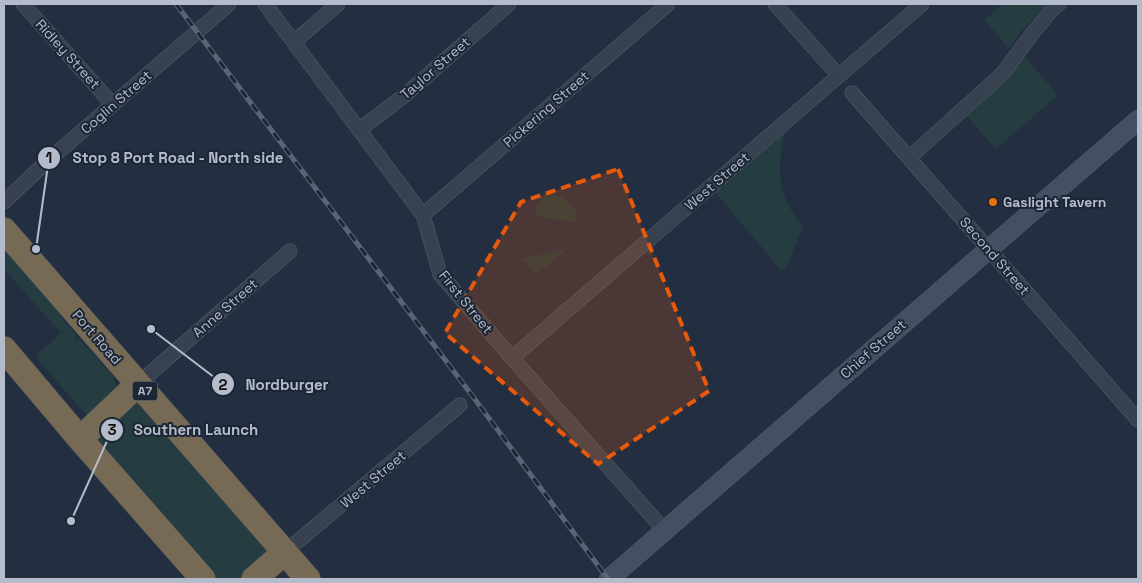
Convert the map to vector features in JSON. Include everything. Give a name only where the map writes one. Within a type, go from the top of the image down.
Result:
[{"type":"highway","name":"Port Road","points":[[4,230],[308,579]]},
{"type":"highway","points":[[5,354],[203,579]]},
{"type":"highway","points":[[80,439],[138,384]]},
{"type":"highway","points":[[254,579],[285,552]]},
{"type":"street","name":"Ridley Street","points":[[23,4],[113,105]]},
{"type":"street","name":"Coglin Street","points":[[4,202],[43,165],[228,4]]},
{"type":"street","name":"First Street","points":[[265,4],[423,215],[440,274],[665,531]]},
{"type":"street","points":[[294,42],[338,4]]},
{"type":"street","name":"Taylor Street","points":[[359,130],[405,95],[509,4]]},
{"type":"street","name":"Pickering Street","points":[[423,215],[668,4]]},
{"type":"street","points":[[775,4],[839,76]]},
{"type":"street","name":"West Street","points":[[512,358],[922,4]]},
{"type":"street","points":[[909,158],[1003,72],[1050,12],[1059,4]]},
{"type":"street","name":"Second Street","points":[[852,93],[1138,419]]},
{"type":"street","name":"Chief Street","points":[[609,579],[1138,120]]},
{"type":"street","name":"Anne Street","points":[[138,384],[290,251]]},
{"type":"street","name":"West Street","points":[[285,552],[460,405]]},
{"type":"highlighted area","points":[[618,169],[709,391],[598,464],[445,333],[521,202]]},
{"type":"green space","points":[[1003,4],[1046,4],[1020,33],[1009,49],[985,20]]},
{"type":"green space","points":[[1023,55],[1058,95],[996,149],[965,114]]},
{"type":"green space","points":[[785,132],[780,161],[781,181],[786,201],[803,226],[787,265],[782,271],[715,192]]},
{"type":"green space","points":[[545,194],[556,195],[570,202],[578,216],[576,220],[572,222],[540,217],[535,213],[535,208]]},
{"type":"green space","points":[[4,245],[47,294],[64,321],[76,335],[75,340],[79,339],[113,376],[116,392],[95,421],[83,411],[38,360],[36,356],[61,333],[4,269]]},
{"type":"green space","points":[[566,249],[536,275],[522,259]]},
{"type":"green space","points":[[139,400],[271,550],[245,579],[218,579],[97,441],[98,433],[134,401]]},
{"type":"railway","points":[[176,4],[471,394],[608,579]]},
{"type":"place","name":"Gaslight Tavern","points":[[993,202]]},
{"type":"place","name":"Stop 8 Port Road - North side","points":[[36,249]]},
{"type":"place","name":"Nordburger","points":[[151,329]]},
{"type":"place","name":"Southern Launch","points":[[71,521]]}]
